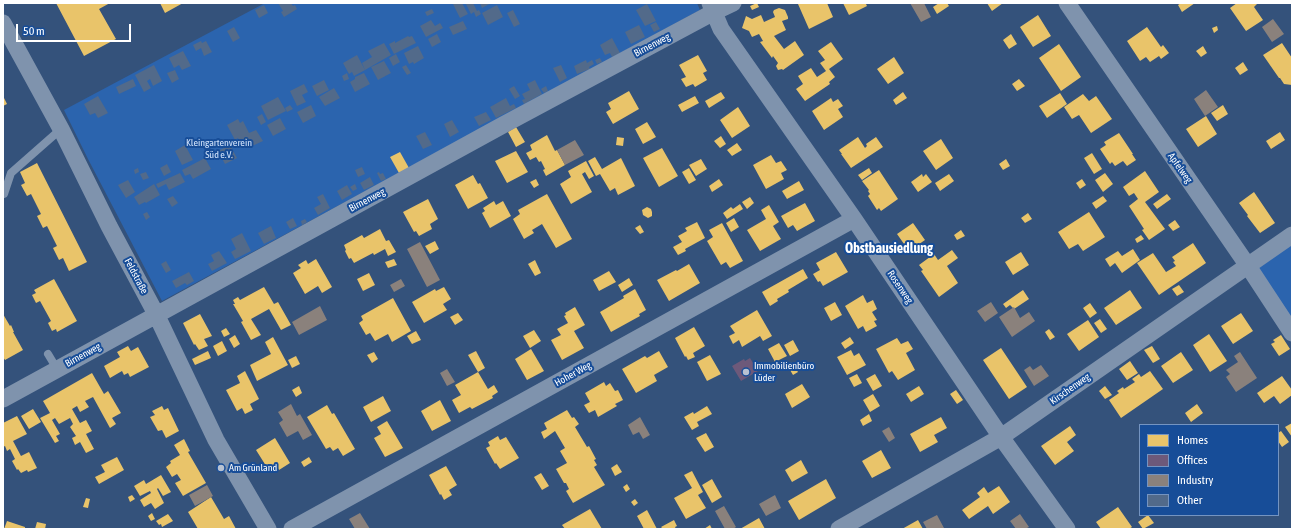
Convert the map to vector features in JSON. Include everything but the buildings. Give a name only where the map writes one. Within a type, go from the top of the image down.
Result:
[{"type":"street","name":"Birnenweg","points":[[4,396],[57,369],[712,7],[732,3]]},
{"type":"street","name":"Apfelweg","points":[[1067,3],[1292,332]]},
{"type":"street","name":"Rosenweg","points":[[712,7],[721,29],[854,219],[1001,437],[1067,529]]},
{"type":"street","name":"Feldstraße","points":[[3,23],[61,129],[109,226],[156,314],[216,440],[268,529]]},
{"type":"street","name":"Hoher Weg","points":[[292,529],[854,219]]},
{"type":"street","name":"Kirschenweg","points":[[840,529],[1001,437],[1292,234]]},
{"type":"lane","points":[[4,194],[11,173],[61,129]]},
{"type":"lane","points":[[48,354],[57,369]]},
{"type":"green space","name":"Kleingartenverein Süd e.V.","points":[[265,3],[697,3],[700,10],[162,301],[64,110]]},
{"type":"green space","points":[[1292,244],[1292,322],[1255,270]]},
{"type":"place","name":"Immobilienbüro Lüder","points":[[746,372]]},
{"type":"place","name":"Am Grünland","points":[[221,468]]},
{"type":"district","name":"Obstbausiedlung","points":[[889,249]]}]
